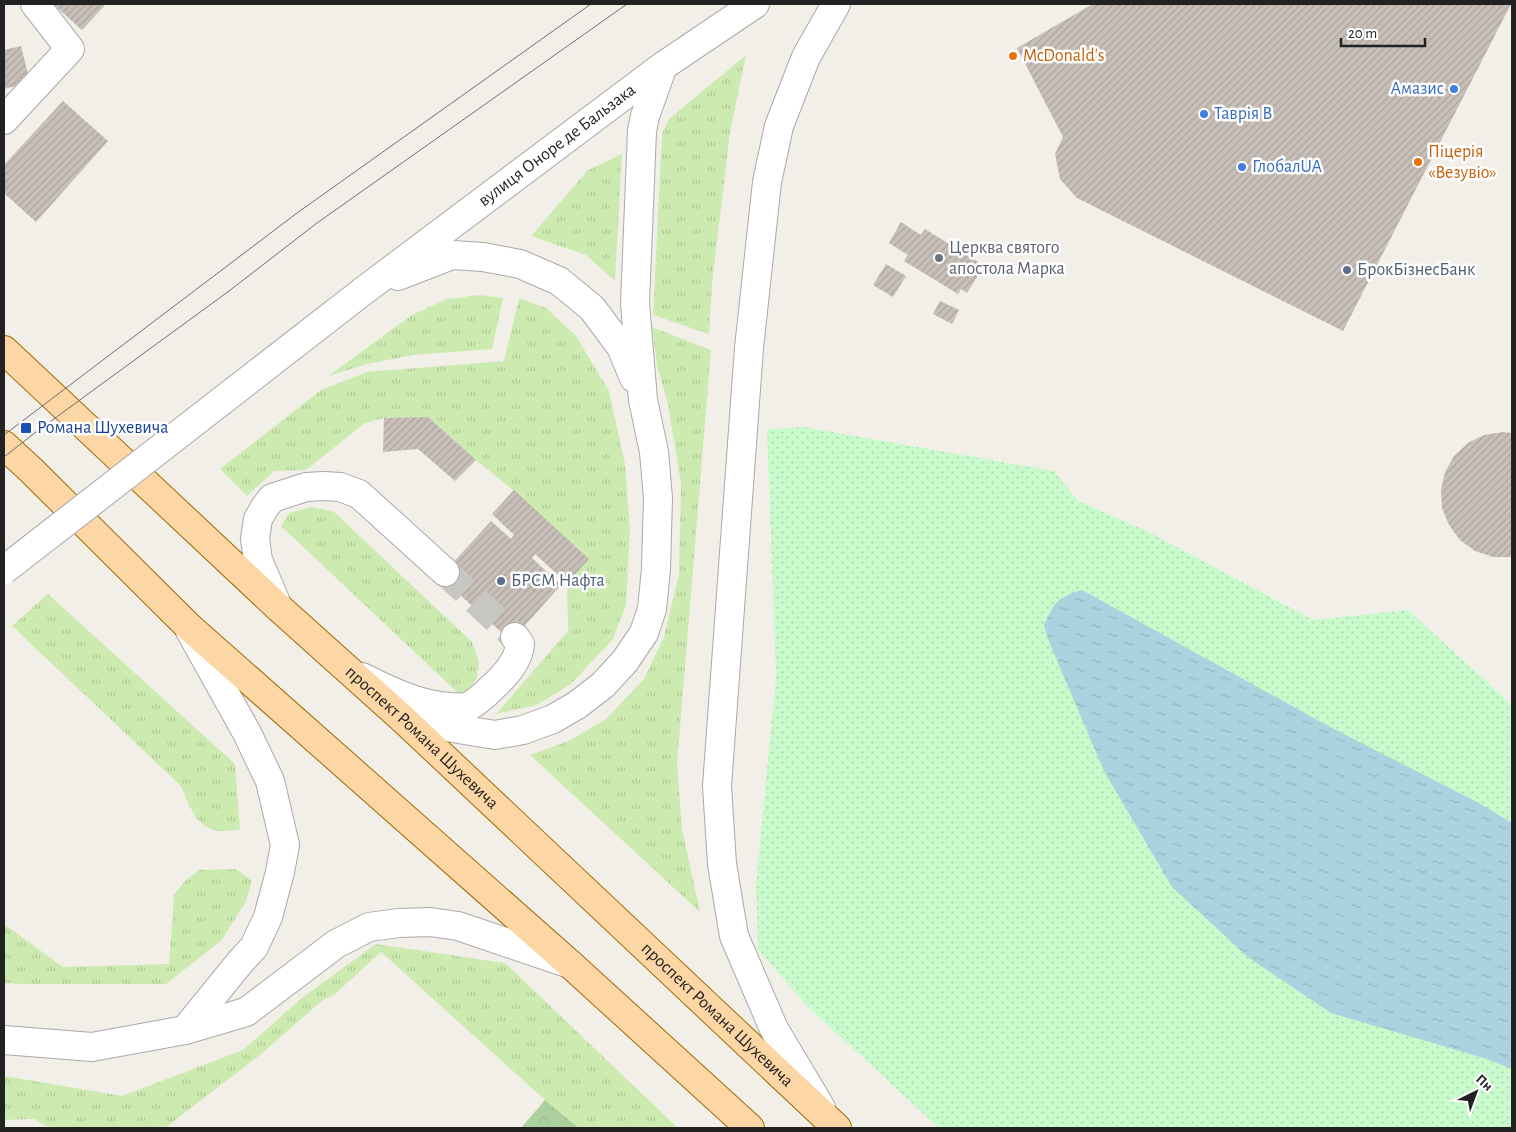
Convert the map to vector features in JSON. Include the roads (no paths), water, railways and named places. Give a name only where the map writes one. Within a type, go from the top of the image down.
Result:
[{"type":"main road","name":"проспект Романа Шухевича","points":[[8,351],[278,607],[404,720],[832,1123]]},
{"type":"main road","points":[[4,445],[188,626],[570,964],[750,1128]]},
{"type":"street","points":[[4,120],[70,49],[35,4]]},
{"type":"street","name":"вулиця Оноре де Бальзака","points":[[362,292],[663,66],[755,4]]},
{"type":"street","points":[[832,1123],[774,1029],[734,936],[722,864],[717,786],[749,348],[767,182],[779,126],[806,57],[836,4]]},
{"type":"street","points":[[404,720],[495,735],[523,730],[554,719],[604,685],[625,661],[644,633],[652,609],[656,568],[658,498],[654,452],[643,400],[635,303],[642,131],[663,66]]},
{"type":"street","points":[[4,570],[362,292],[412,270],[452,256],[484,257],[520,264],[559,281],[592,308],[621,347],[643,400]]},
{"type":"street","points":[[278,607],[258,560],[256,539],[258,519],[264,507],[272,498],[306,487],[324,486],[340,488],[359,494],[445,572]]},
{"type":"street","points":[[185,1030],[241,961],[254,948],[268,917],[285,845],[270,780],[247,733],[188,626]]},
{"type":"street","points":[[349,670],[395,694],[436,707],[465,708],[500,680],[513,664],[520,652],[520,644],[515,636]]},
{"type":"street","points":[[4,1040],[92,1047],[185,1030],[246,1012],[336,944],[369,927],[399,923],[430,922],[458,926],[570,964]]},
{"type":"water","points":[[1082,590],[1330,727],[1479,803],[1512,823],[1512,1069],[1487,1059],[1331,1013],[1249,958],[1172,887],[1104,771],[1044,626],[1057,602]]},
{"type":"tunnel","points":[[445,572],[515,637]]},
{"type":"tram line","points":[[4,435],[297,213],[591,4]]},
{"type":"tram line","points":[[4,457],[229,291],[317,223],[627,4]]},
{"type":"place","name":"McDonald's","points":[[1013,56]]},
{"type":"place","name":"Амазис","points":[[1454,89]]},
{"type":"place","name":"Таврія В","points":[[1204,114]]},
{"type":"place","name":"Піцерія «Везувіо»","points":[[1418,162]]},
{"type":"place","name":"ГлобалUA","points":[[1242,167]]},
{"type":"place","name":"Церква святого апостола Марка","points":[[939,258]]},
{"type":"place","name":"БрокБізнесБанк","points":[[1347,270]]},
{"type":"place","name":"Романа Шухевича","points":[[26,428]]},
{"type":"place","name":"БРСМ Нафта","points":[[501,581]]}]
